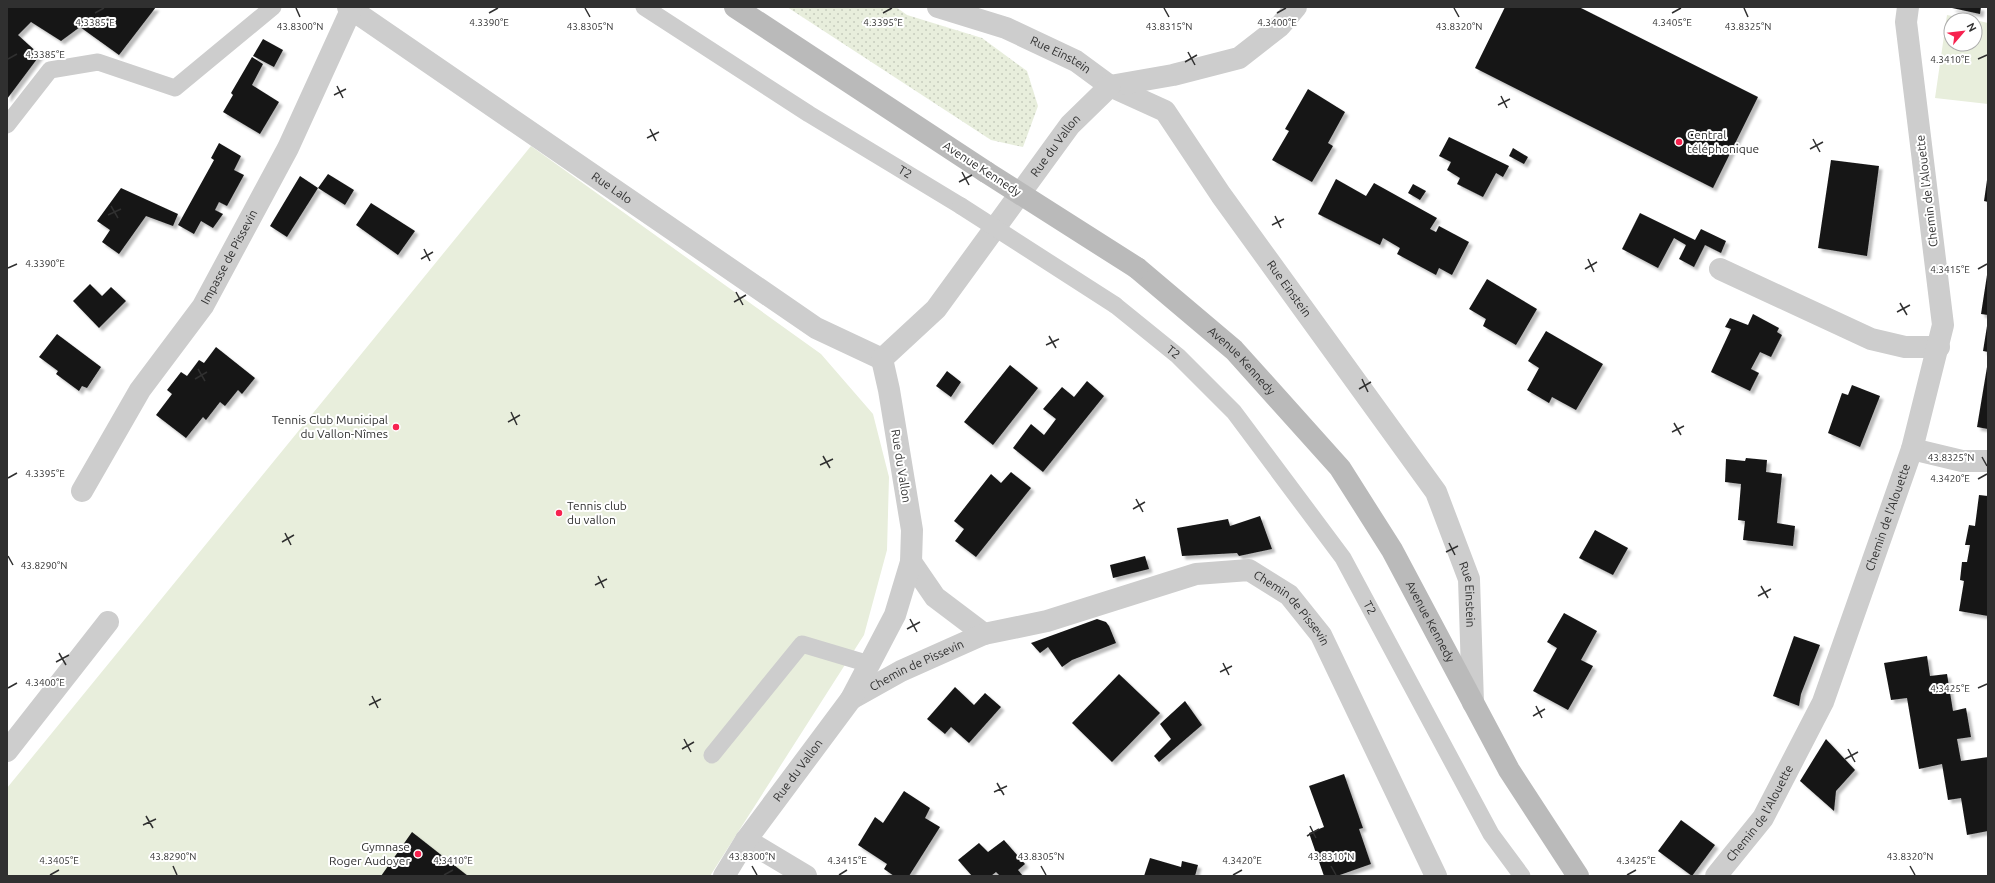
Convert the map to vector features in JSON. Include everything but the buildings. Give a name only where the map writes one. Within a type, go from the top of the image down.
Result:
[{"type":"main road","name":"Avenue Kennedy","points":[[735,7],[986,172],[1137,268],[1234,350],[1340,468],[1392,550],[1509,770],[1578,876]]},
{"type":"street","name":"Rue Einstein","points":[[938,7],[1006,28],[1076,61],[1110,86],[1165,111],[1226,201],[1436,492],[1469,578],[1473,703]]},
{"type":"street","points":[[1110,86],[1173,75],[1238,58],[1280,26],[1296,7]]},
{"type":"street","name":"Chemin de l'Alouette","points":[[1716,876],[1763,818],[1823,702],[1912,449],[1939,347],[1943,325],[1906,22],[1908,7]]},
{"type":"street","name":"Rue Lalo","points":[[350,8],[816,328],[882,359]]},
{"type":"street","name":"Impasse de Pissevin","points":[[82,491],[140,390],[203,306],[288,148],[350,8]]},
{"type":"street","name":"Rue du Vallon","points":[[724,876],[746,840],[851,699],[895,615],[910,562],[912,530],[889,390],[882,359],[936,309],[1070,125],[1110,86]]},
{"type":"street","points":[[1720,269],[1871,339],[1904,347],[1939,347]]},
{"type":"street","points":[[1912,449],[1962,461],[1988,461]]},
{"type":"street","name":"Chemin de Pissevin","points":[[910,562],[935,597],[984,634]]},
{"type":"street","name":"Chemin de Pissevin","points":[[851,699],[901,671],[984,634],[1047,621],[1196,574],[1249,570],[1289,595],[1321,636],[1436,876]]},
{"type":"street","points":[[7,751],[108,622]]},
{"type":"street","points":[[746,840],[806,876]]},
{"type":"lane","points":[[7,125],[50,70],[98,62],[175,88],[273,7]]},
{"type":"lane","name":"T2","points":[[644,7],[810,114],[961,206],[1115,305],[1178,356],[1234,412],[1343,558],[1491,834],[1522,876]]},
{"type":"lane","points":[[712,755],[802,644],[869,664]]},
{"type":"green space","points":[[787,7],[896,7],[907,15],[982,38],[1027,71],[1038,106],[1023,147],[991,140]]},
{"type":"green space","points":[[1983,22],[1988,23],[1988,104],[1935,98],[1943,43],[1943,52],[1983,52]]},
{"type":"green space","name":"Tennis club du vallon","points":[[531,146],[821,354],[873,414],[889,477],[887,550],[864,635],[710,876],[7,876],[7,788]]},
{"type":"place","name":"Central téléphonique","points":[[1679,142]]},
{"type":"place","name":"Tennis Club Municipal du Vallon-Nîmes","points":[[396,427]]},
{"type":"place","name":"Tennis club du vallon","points":[[559,513]]},
{"type":"place","name":"Gymnase Roger Audoyer","points":[[418,854]]}]
